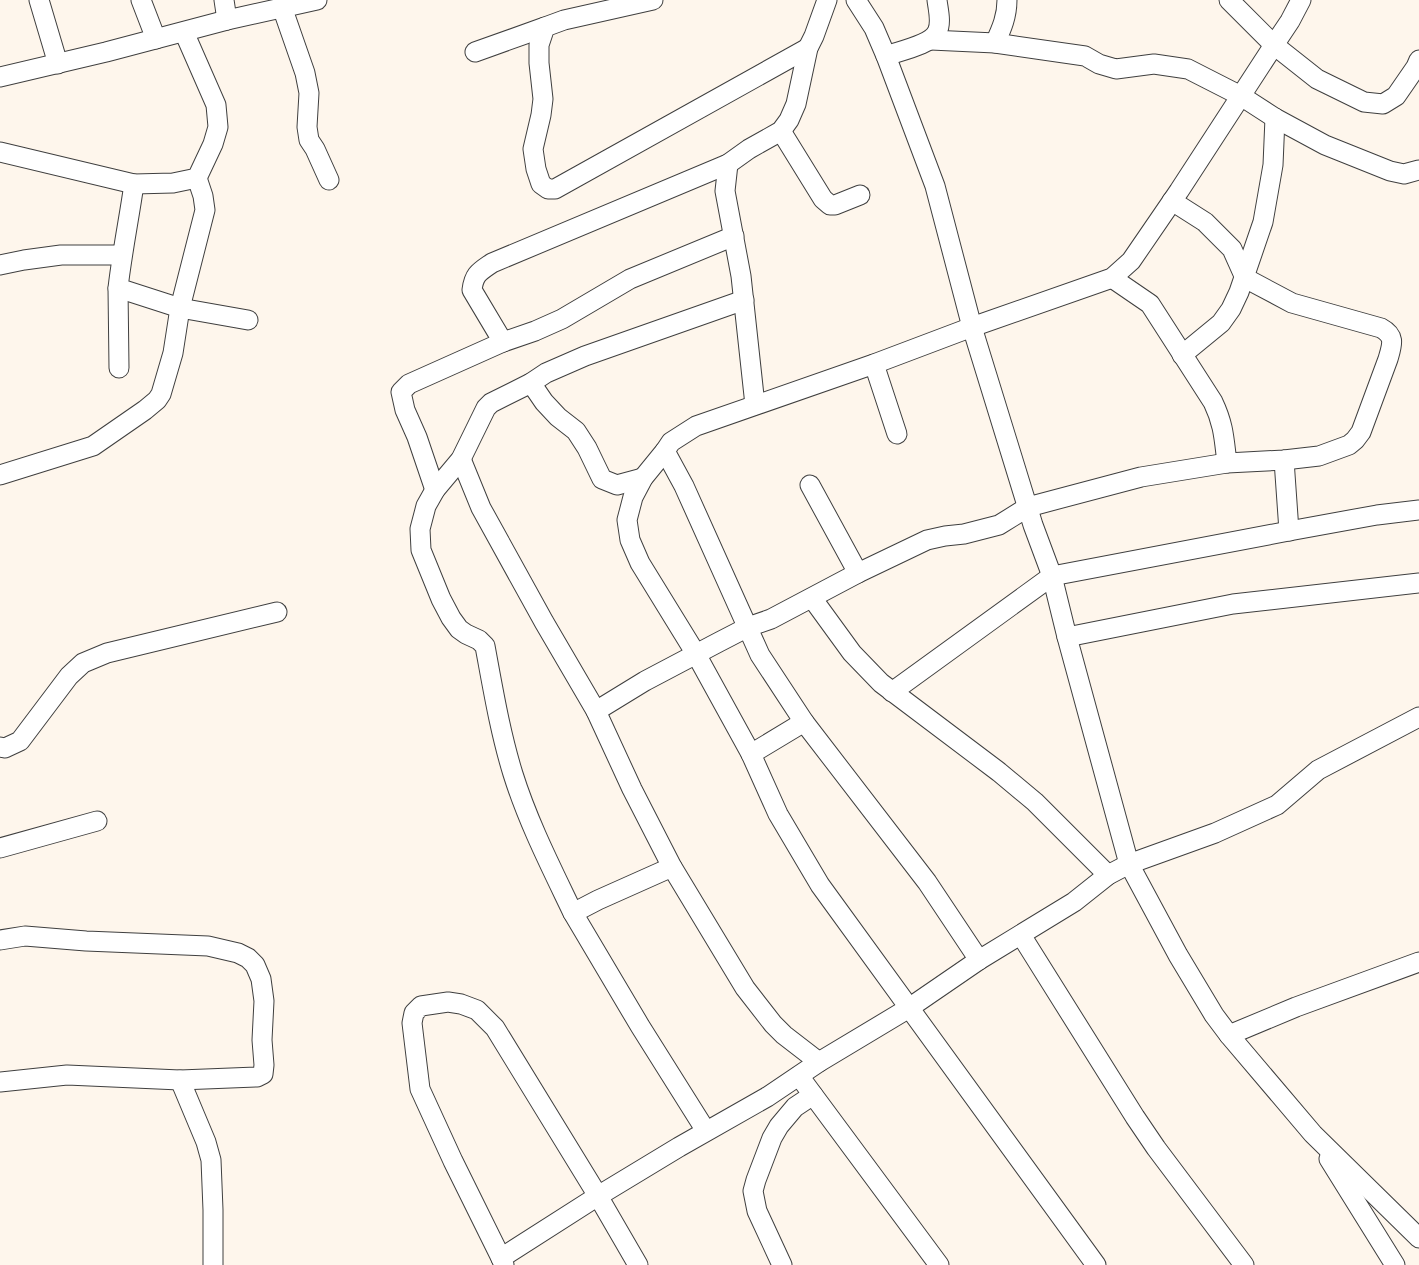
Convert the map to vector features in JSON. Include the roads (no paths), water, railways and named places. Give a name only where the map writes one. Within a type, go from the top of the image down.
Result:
[{"type":"street","points":[[39,0],[58,64]]},
{"type":"street","points":[[141,0],[156,39]]},
{"type":"street","points":[[224,0],[227,20]]},
{"type":"street","points":[[0,77],[58,64],[227,20],[317,0]]},
{"type":"street","points":[[475,52],[564,20],[653,0]]},
{"type":"street","points":[[503,342],[472,290],[476,274],[492,263],[728,164],[748,149],[781,131],[796,104],[808,48],[827,0]]},
{"type":"street","points":[[856,0],[874,28],[886,56],[935,186],[972,327],[1028,507],[1052,576],[1067,637],[1129,864],[1178,955],[1214,1015],[1229,1035],[1313,1134],[1417,1230]]},
{"type":"street","points":[[931,40],[938,31],[939,17],[937,0]]},
{"type":"street","points":[[995,43],[1003,27],[1007,12],[1007,0]]},
{"type":"street","points":[[1229,0],[1274,45],[1317,79],[1364,102],[1383,104],[1413,84],[1416,67],[1419,60]]},
{"type":"street","points":[[1096,1265],[820,886],[778,814],[751,754],[696,654],[647,577],[630,540],[627,520],[633,497],[643,478],[671,442],[696,426],[874,364],[972,327],[1112,278],[1132,261],[1290,21],[1301,0]]},
{"type":"street","points":[[282,7],[305,73],[308,93],[307,127],[309,140],[315,149],[329,180]]},
{"type":"street","points":[[545,27],[539,45],[539,63],[543,99],[533,149],[536,169],[541,184],[548,190],[555,189],[808,48]]},
{"type":"street","points":[[0,475],[93,446],[145,410],[157,400],[161,394],[173,353],[180,308],[205,210],[203,196],[197,178],[215,138],[218,127],[216,105],[184,32]]},
{"type":"street","points":[[886,56],[931,40],[995,43],[1085,56],[1099,64],[1116,69],[1154,64],[1188,69],[1241,96],[1275,118],[1325,145],[1390,171],[1404,174],[1419,170]]},
{"type":"street","points":[[1182,355],[1204,338],[1226,317],[1245,278],[1263,222],[1273,165],[1275,118]]},
{"type":"street","points":[[781,131],[823,199],[830,205],[835,205],[860,195]]},
{"type":"street","points":[[0,152],[134,184],[173,183],[197,178]]},
{"type":"street","points":[[728,164],[725,192],[741,276],[755,405]]},
{"type":"street","points":[[119,368],[118,288],[134,184]]},
{"type":"street","points":[[596,711],[645,681],[748,627],[771,619],[858,573],[927,540],[964,534],[999,525],[1028,507],[1141,477],[1227,463],[1284,460],[1319,456],[1349,445],[1355,440],[1361,432],[1392,347],[1391,337],[1387,331],[1292,303],[1245,278],[1232,249],[1205,222],[1172,201]]},
{"type":"street","points":[[435,490],[417,437],[405,410],[401,392],[409,384],[503,342],[535,331],[562,319],[630,279],[734,236]]},
{"type":"street","points":[[0,265],[61,255],[122,255]]},
{"type":"street","points":[[1112,278],[1150,304],[1213,402],[1223,428],[1227,463]]},
{"type":"street","points":[[118,288],[180,308],[248,320]]},
{"type":"street","points":[[706,1132],[640,1026],[573,913],[531,825],[513,774],[499,719],[485,646],[479,640],[459,629],[451,618],[441,599],[421,550],[420,530],[426,506],[435,490],[461,458],[482,416],[491,403],[531,383],[546,373],[585,356],[744,300]]},
{"type":"street","points":[[874,364],[897,434]]},
{"type":"street","points":[[531,383],[544,402],[558,417],[576,431],[587,448],[602,479],[617,485],[643,478]]},
{"type":"street","points":[[665,451],[684,486],[760,655],[804,722],[927,882],[979,960]]},
{"type":"street","points":[[461,458],[481,508],[544,622],[596,711],[632,789],[672,867],[745,988],[773,1024],[784,1035],[819,1062]]},
{"type":"street","points":[[1284,460],[1288,531]]},
{"type":"street","points":[[810,485],[858,573]]},
{"type":"street","points":[[892,692],[1052,576],[1288,531],[1377,515],[1419,510]]},
{"type":"street","points":[[1067,637],[1233,604],[1419,583]]},
{"type":"street","points":[[812,598],[852,653],[881,683],[999,772],[1035,802],[1108,875]]},
{"type":"street","points":[[0,747],[5,748],[20,741],[69,676],[83,663],[107,653],[277,612]]},
{"type":"street","points":[[638,1265],[598,1196],[495,1028],[477,1010],[461,1004],[448,1002],[421,1006],[414,1013],[412,1023],[420,1089],[452,1161],[502,1262],[598,1196],[767,1097],[819,1062],[909,1008],[979,960],[1074,902],[1108,875],[1129,864],[1215,833],[1277,805],[1318,770],[1419,717]]},
{"type":"street","points":[[751,754],[804,722]]},
{"type":"street","points":[[0,848],[97,821]]},
{"type":"street","points":[[573,913],[598,900],[672,867]]},
{"type":"street","points":[[1021,935],[1135,1117],[1156,1148],[1244,1265]]},
{"type":"street","points":[[0,940],[25,936],[86,941],[208,946],[238,953],[248,958],[255,965],[261,979],[264,1002],[262,1040],[264,1065],[263,1074],[257,1077],[180,1080],[68,1075],[0,1082]]},
{"type":"street","points":[[1229,1035],[1296,1007],[1419,962]]},
{"type":"street","points":[[799,1076],[938,1265]]},
{"type":"street","points":[[180,1080],[206,1142],[211,1160],[213,1265]]},
{"type":"street","points":[[782,1265],[757,1211],[753,1191],[779,1126],[795,1107],[813,1095]]},
{"type":"street","points":[[1313,1134],[1395,1265]]}]
